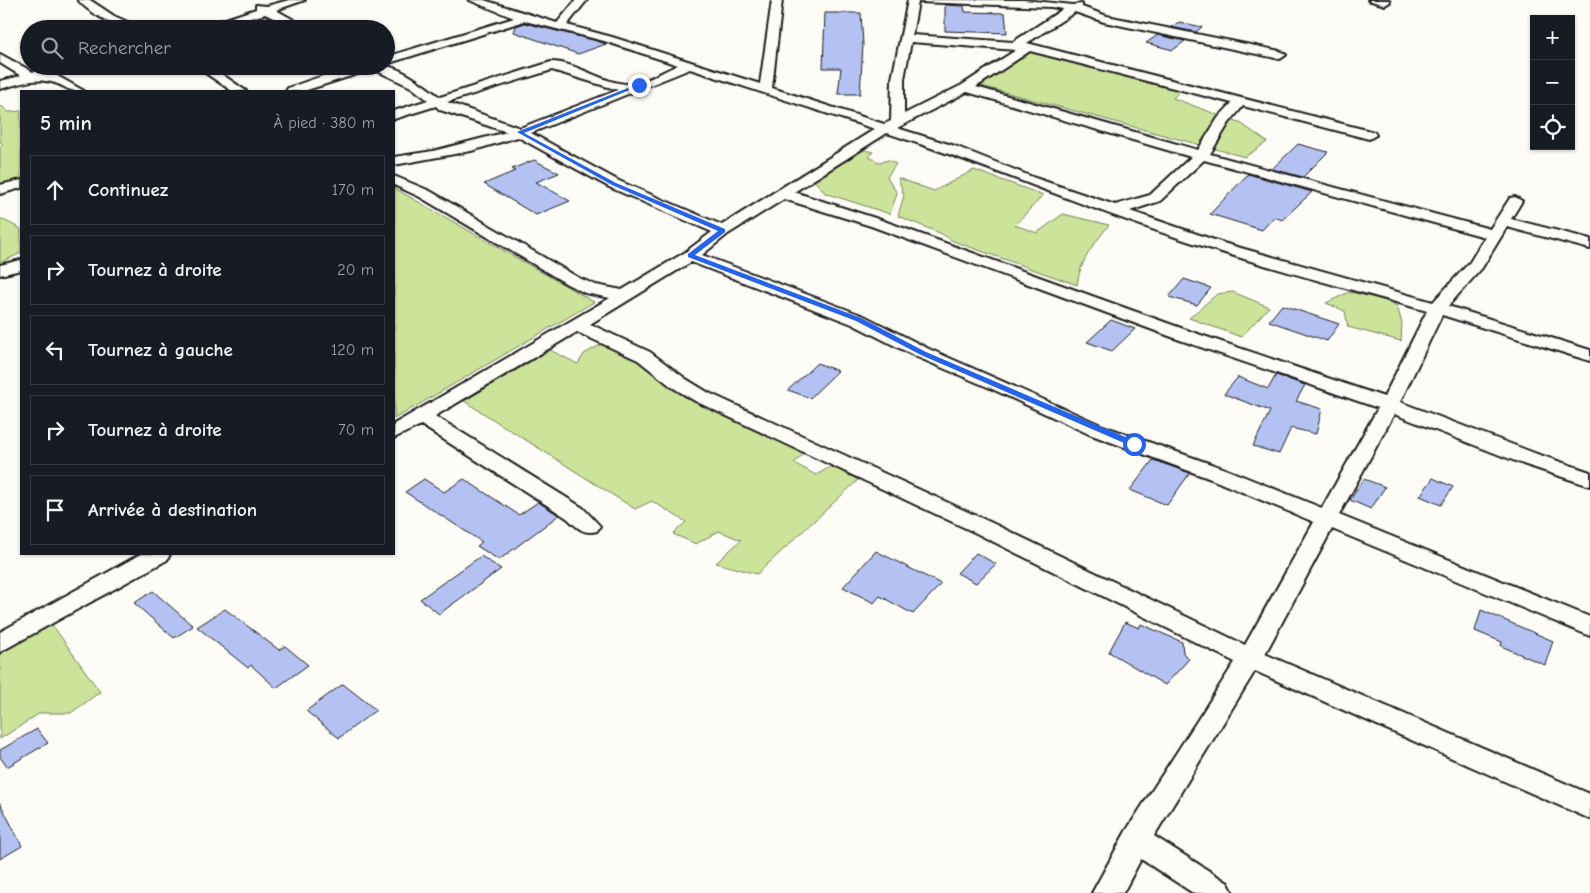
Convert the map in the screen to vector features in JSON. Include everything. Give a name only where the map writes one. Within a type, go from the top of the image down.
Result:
[{"type":"street","points":[[83,0],[115,20]]},
{"type":"street","points":[[248,0],[286,20]]},
{"type":"street","points":[[230,20],[300,0]]},
{"type":"street","points":[[474,0],[525,18],[561,25],[765,90],[890,126],[1030,181],[1217,246],[1437,308],[1590,356]]},
{"type":"street","points":[[561,25],[582,0]]},
{"type":"street","points":[[765,90],[777,0]]},
{"type":"street","points":[[890,126],[913,0]]},
{"type":"street","points":[[921,0],[959,3],[1028,3],[1074,8],[1104,19],[1280,55]]},
{"type":"street","points":[[395,431],[626,296],[690,256],[723,231],[782,193],[890,126],[966,88],[1060,15],[1088,0]]},
{"type":"street","points":[[1373,0],[1385,2]]},
{"type":"street","points":[[395,58],[525,18]]},
{"type":"street","points":[[905,38],[1022,46],[1370,135]]},
{"type":"street","points":[[0,58],[20,70]]},
{"type":"street","points":[[395,161],[438,155],[519,132],[690,65]]},
{"type":"street","points":[[395,115],[551,66],[558,66],[615,86],[632,88]]},
{"type":"street","points":[[29,75],[32,77],[54,78],[76,90]]},
{"type":"street","points":[[0,85],[39,75]]},
{"type":"street","points":[[214,75],[238,90]]},
{"type":"street","points":[[295,90],[341,75]]},
{"type":"street","points":[[395,75],[415,84],[435,101],[461,114],[519,132],[614,184],[723,231]]},
{"type":"street","points":[[966,88],[1203,154],[1400,212],[1590,244]]},
{"type":"street","points":[[1114,210],[1141,204],[1155,198],[1182,171],[1203,154],[1223,122],[1240,101]]},
{"type":"street","points":[[395,180],[425,194],[573,281],[591,289],[626,296]]},
{"type":"street","points":[[0,190],[20,184]]},
{"type":"street","points":[[782,193],[876,222],[1186,336],[1389,405],[1530,459],[1590,478]]},
{"type":"street","points":[[1107,893],[1136,840],[1250,658],[1389,405],[1437,308],[1476,265],[1515,201]]},
{"type":"street","points":[[690,256],[858,320],[923,353],[997,384],[1096,430],[1218,474],[1590,627]]},
{"type":"street","points":[[0,270],[20,266]]},
{"type":"street","points":[[577,325],[644,356],[678,383],[702,397],[984,528],[1250,658],[1590,807]]},
{"type":"street","points":[[422,417],[575,513],[589,526]]},
{"type":"street","points":[[0,642],[157,555]]},
{"type":"street","points":[[1136,840],[1218,893]]},
{"type":"green space","points":[[1028,49],[1184,87],[1173,98],[1242,124],[1267,142],[1245,157],[978,85]]},
{"type":"green space","points":[[2,106],[8,112],[20,111],[20,181],[9,186],[0,186],[0,148],[3,144],[0,142],[0,107]]},
{"type":"green space","points":[[864,150],[873,152],[869,157],[879,162],[889,160],[896,164],[887,177],[897,193],[890,214],[825,193],[814,180]]},
{"type":"green space","points":[[974,170],[1043,195],[1015,225],[1037,233],[1063,214],[1109,225],[1084,260],[1077,285],[953,241],[942,234],[898,216],[904,195],[898,178],[934,191]]},
{"type":"green space","points":[[395,189],[594,302],[395,418]]},
{"type":"green space","points":[[0,218],[20,228],[20,253],[0,263]]},
{"type":"green space","points":[[1233,292],[1269,307],[1241,337],[1189,318],[1217,294]]},
{"type":"green space","points":[[1349,292],[1382,299],[1397,306],[1402,323],[1401,341],[1348,327],[1345,311],[1326,303]]},
{"type":"green space","points":[[607,341],[806,452],[794,463],[816,475],[832,466],[858,480],[757,574],[716,563],[741,540],[719,531],[696,544],[673,534],[686,522],[652,501],[635,509],[464,401],[550,350],[578,364],[584,354]]},
{"type":"green space","points":[[51,623],[100,692],[71,713],[40,713],[0,739],[0,652]]},
{"type":"building","points":[[945,5],[964,6],[965,12],[1005,13],[1007,33],[945,31]]},
{"type":"building","points":[[825,13],[861,13],[863,45],[860,94],[838,94],[841,68],[823,68]]},
{"type":"building","points":[[1179,22],[1202,27],[1196,32],[1171,27]]},
{"type":"building","points":[[525,23],[606,44],[578,54],[514,32],[516,26]]},
{"type":"building","points":[[1158,35],[1185,41],[1173,50],[1146,43]]},
{"type":"building","points":[[1298,144],[1328,152],[1303,177],[1272,169]]},
{"type":"building","points":[[534,160],[559,173],[536,182],[570,201],[536,215],[484,184],[515,171],[512,169]]},
{"type":"building","points":[[1248,174],[1312,192],[1282,220],[1274,217],[1262,230],[1210,214]]},
{"type":"building","points":[[1184,279],[1211,288],[1197,305],[1169,297]]},
{"type":"building","points":[[1282,305],[1339,324],[1327,341],[1269,321]]},
{"type":"building","points":[[1111,320],[1135,329],[1112,351],[1087,342]]},
{"type":"building","points":[[817,363],[838,371],[810,398],[788,390]]},
{"type":"building","points":[[1276,375],[1305,385],[1296,401],[1322,409],[1316,434],[1291,428],[1279,454],[1253,446],[1270,411],[1224,394],[1238,377],[1268,389]]},
{"type":"building","points":[[1153,460],[1190,473],[1167,505],[1130,490]]},
{"type":"building","points":[[1433,478],[1453,487],[1441,505],[1420,496]]},
{"type":"building","points":[[424,479],[444,492],[464,479],[519,515],[538,502],[559,515],[499,560],[477,546],[482,542],[405,492]]},
{"type":"building","points":[[1364,479],[1385,487],[1371,509],[1350,500]]},
{"type":"building","points":[[876,551],[941,584],[913,614],[880,596],[874,603],[843,587]]},
{"type":"building","points":[[976,553],[996,564],[976,583],[957,573]]},
{"type":"building","points":[[481,556],[501,569],[439,614],[420,599]]},
{"type":"building","points":[[153,591],[193,626],[174,638],[134,603]]},
{"type":"building","points":[[225,609],[279,650],[285,646],[308,665],[276,688],[251,665],[248,668],[197,627]]},
{"type":"building","points":[[1481,610],[1553,641],[1545,665],[1501,646],[1502,642],[1475,631]]},
{"type":"building","points":[[1125,622],[1139,628],[1141,624],[1182,642],[1183,653],[1189,659],[1165,685],[1109,652]]},
{"type":"building","points":[[343,684],[376,710],[339,738],[306,711]]},
{"type":"building","points":[[37,729],[48,743],[7,767],[0,757],[0,750]]},
{"type":"building","points":[[0,803],[22,846],[0,859]]},
{"type":"route","points":[[639,85],[519,132],[614,184],[723,231],[690,256],[858,320],[923,353],[1036,401],[1096,430],[1134,444]]}]
